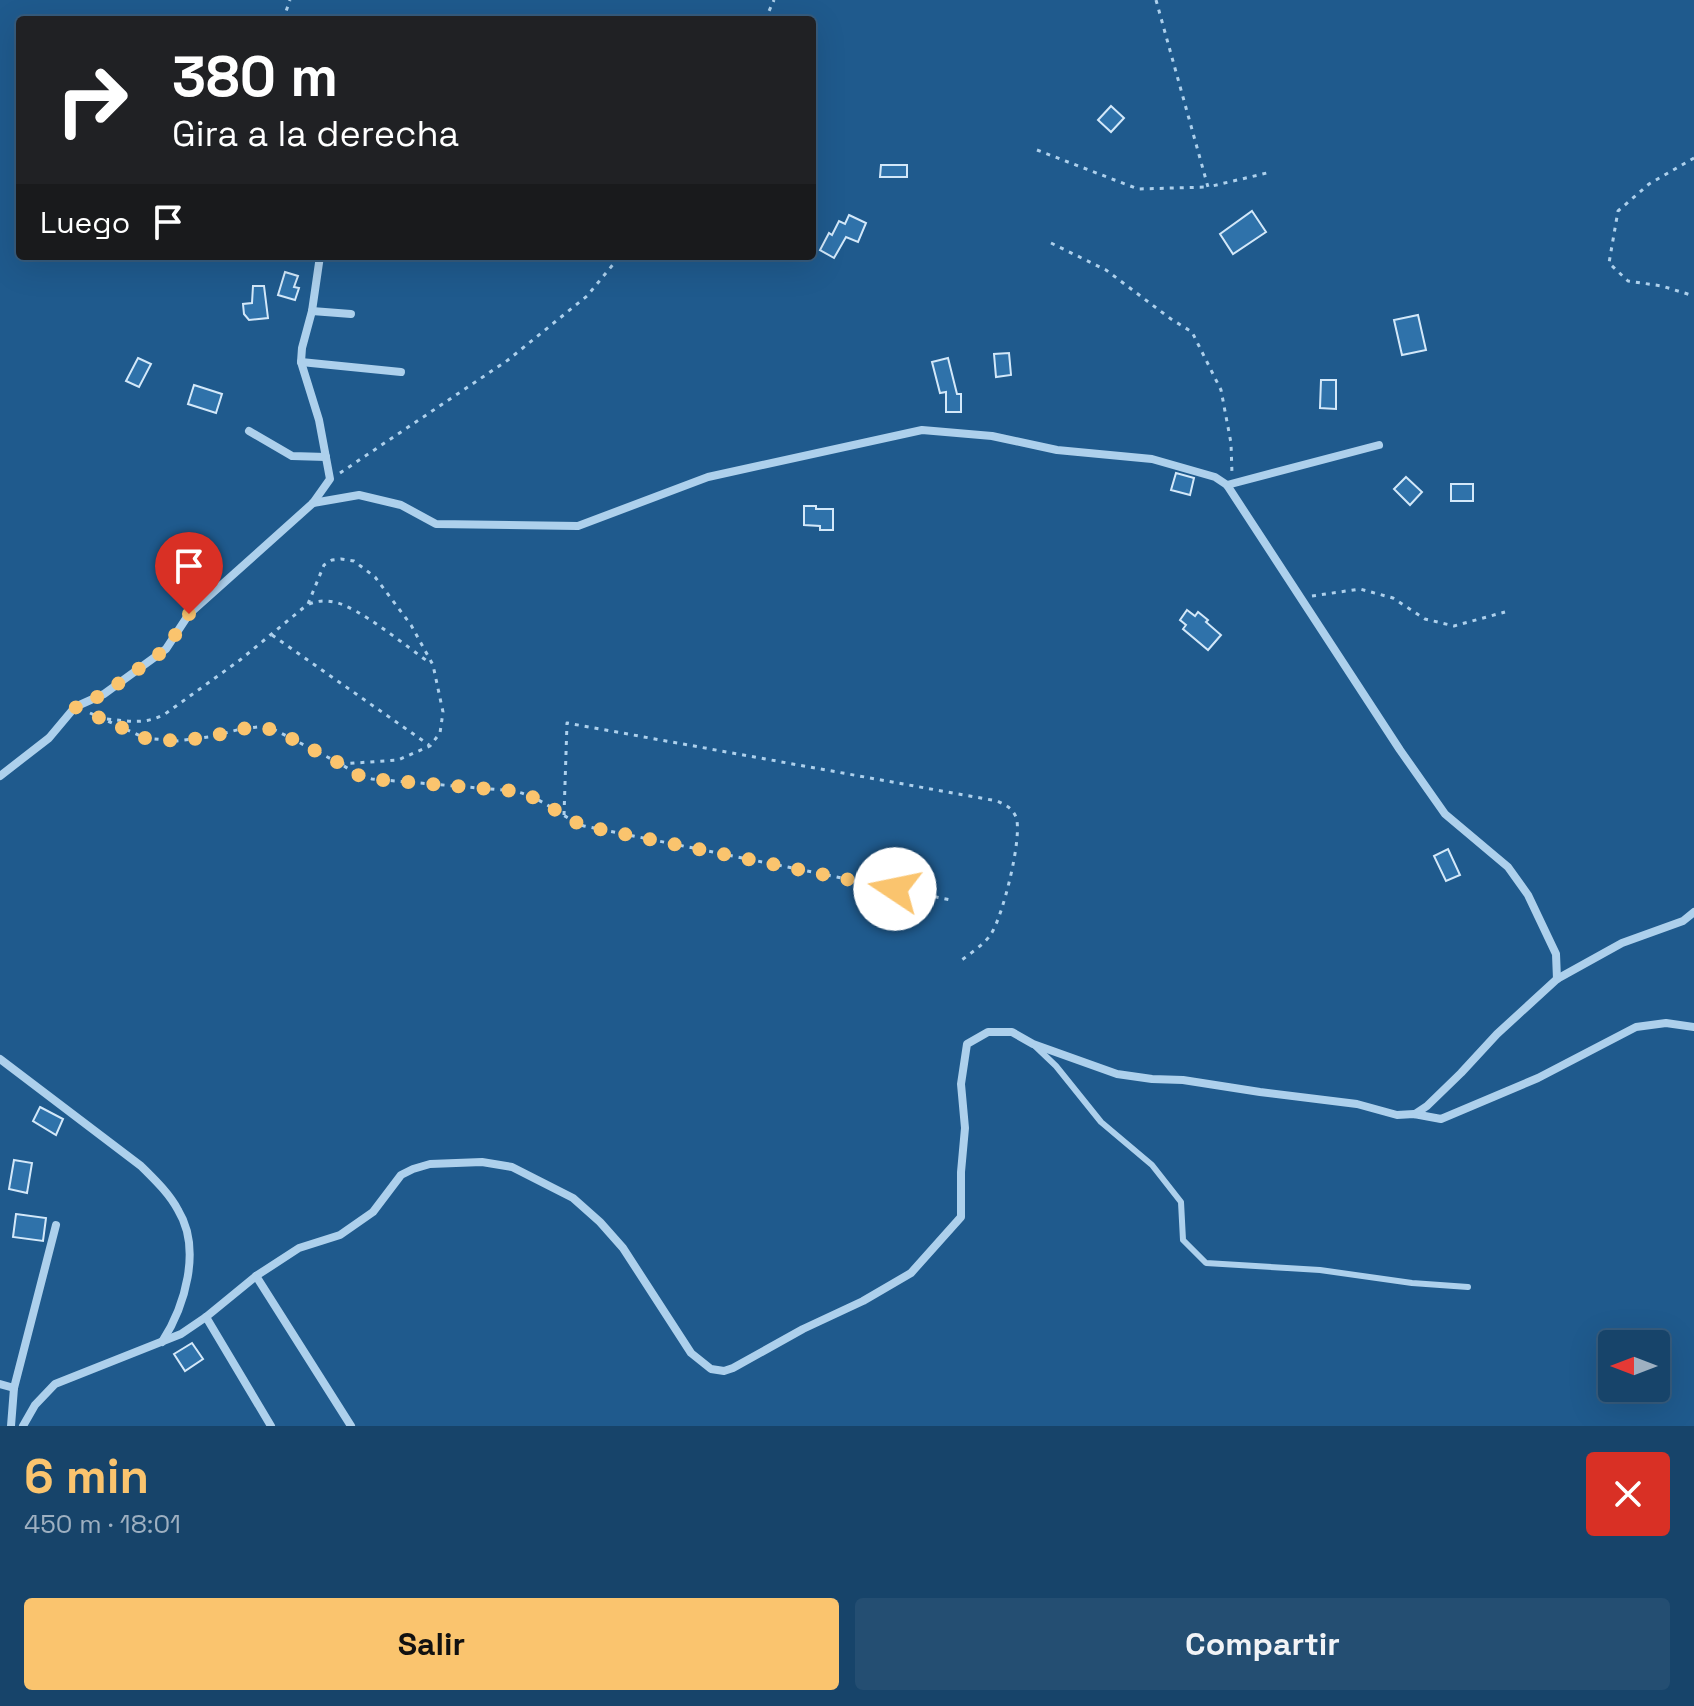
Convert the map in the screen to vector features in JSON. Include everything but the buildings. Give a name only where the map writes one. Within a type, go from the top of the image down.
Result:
[{"type":"street","points":[[0,776],[49,738],[75,707],[104,694],[166,649],[189,614],[313,503],[330,479],[319,420],[301,362],[319,260]]},
{"type":"street","points":[[312,311],[351,314]]},
{"type":"street","points":[[301,362],[401,372]]},
{"type":"street","points":[[313,503],[359,495],[401,505],[436,524],[578,526],[708,477],[922,430],[992,436],[1057,450],[1152,459],[1215,477],[1227,485],[1445,814],[1508,867],[1528,895],[1556,954],[1557,979]]},
{"type":"street","points":[[249,431],[292,456],[326,457]]},
{"type":"street","points":[[1227,485],[1379,445]]},
{"type":"street","points":[[1414,1114],[1427,1106],[1497,1034],[1557,979],[1622,943],[1683,921],[1694,912]]},
{"type":"street","points":[[23,1426],[35,1405],[55,1384],[181,1334],[256,1276],[299,1248],[340,1235],[351,1228],[373,1212],[401,1175],[430,1164],[482,1162],[512,1167],[573,1198],[623,1248],[691,1353],[711,1369],[724,1371],[863,1301],[911,1273],[961,1217],[965,1128],[961,1084],[967,1044],[988,1032],[1012,1032],[1033,1044],[1117,1074],[1357,1104],[1397,1115],[1414,1114],[1441,1119],[1538,1078],[1636,1027],[1666,1023],[1694,1027]]},
{"type":"street","points":[[0,1059],[141,1166],[179,1211],[190,1242],[188,1275],[174,1323],[161,1343]]},
{"type":"street","points":[[11,1426],[14,1388],[56,1225]]},
{"type":"street","points":[[256,1276],[351,1426]]},
{"type":"street","points":[[206,1317],[271,1426]]},
{"type":"street","points":[[0,1384],[14,1388]]},
{"type":"lane","points":[[1033,1044],[1056,1066],[1101,1122],[1152,1165],[1181,1202],[1183,1240],[1206,1263],[1320,1270],[1468,1287]]},
{"type":"path","points":[[1156,0],[1208,187]]},
{"type":"path","points":[[1037,150],[1138,189],[1208,187],[1271,172]]},
{"type":"path","points":[[1694,158],[1649,184],[1618,211],[1609,263],[1628,281],[1662,286],[1694,296]]},
{"type":"path","points":[[1051,243],[1106,270],[1192,332],[1221,390],[1231,454],[1232,473],[1227,485]]},
{"type":"path","points":[[330,479],[508,360],[587,296],[617,260]]},
{"type":"path","points":[[308,604],[324,565],[332,560],[354,561],[375,577],[411,625],[433,665],[443,712],[440,733],[430,746],[398,760],[341,764]]},
{"type":"path","points":[[1300,598],[1360,589],[1393,598],[1425,619],[1454,626],[1505,612]]},
{"type":"path","points":[[103,719],[141,721],[165,714],[240,660],[308,604],[320,600],[352,609],[433,665]]},
{"type":"path","points":[[272,635],[430,746]]},
{"type":"path","points":[[75,707],[145,738],[177,741],[258,727],[275,730],[358,775],[372,779],[514,791],[546,803],[584,826],[951,900]]},
{"type":"path","points":[[564,816],[567,723],[997,801],[1009,806],[1015,814],[1018,826],[1014,858],[1000,916],[990,936],[958,963]]},
{"type":"route","points":[[189,614],[166,649],[104,694],[75,707],[145,738],[177,741],[258,727],[275,730],[358,775],[372,779],[514,791],[546,803],[571,821],[584,826],[895,889]]}]
